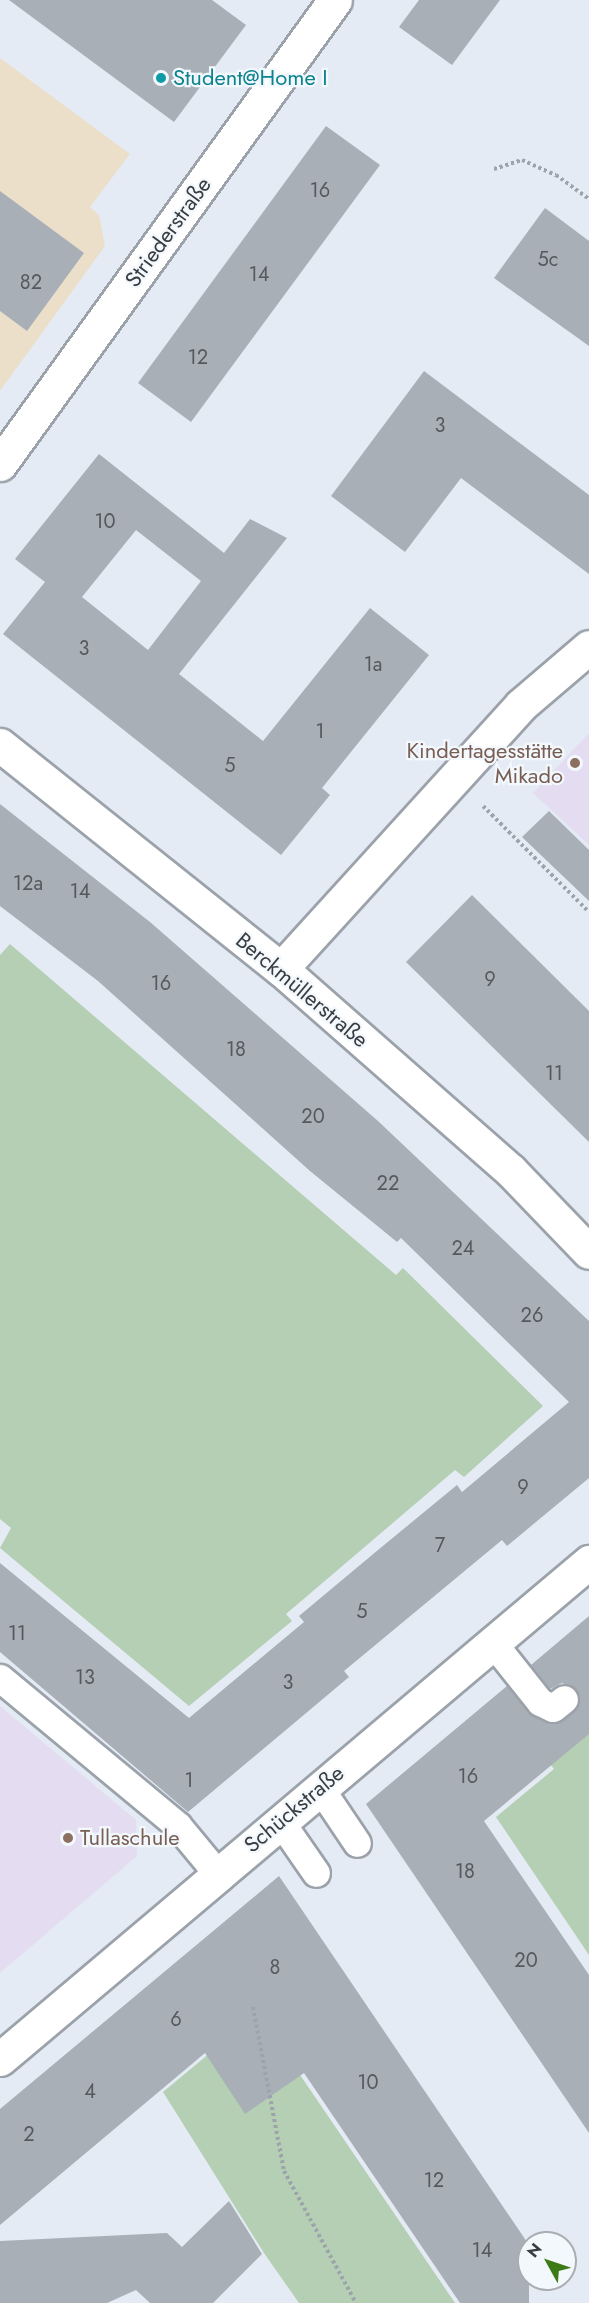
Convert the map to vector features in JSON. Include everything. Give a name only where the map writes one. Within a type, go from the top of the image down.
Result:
[{"type":"street","name":"Striederstraße","points":[[0,464],[336,0]]},
{"type":"street","points":[[281,969],[521,705],[589,647]]},
{"type":"street","name":"Berckmüllerstraße","points":[[0,745],[281,969],[511,1171],[589,1252]]},
{"type":"street","name":"Schückstraße","points":[[0,2059],[217,1873],[589,1562]]},
{"type":"lane","points":[[493,1643],[540,1702],[554,1708],[564,1699]]},
{"type":"lane","points":[[0,1678],[178,1826],[217,1873]]},
{"type":"lane","points":[[320,1788],[357,1843]]},
{"type":"lane","points":[[280,1821],[316,1873]]},
{"type":"path","points":[[494,169],[522,160],[556,175],[589,199]]},
{"type":"path","points":[[504,827],[589,912]]},
{"type":"path","points":[[253,2007],[284,2171],[356,2303]]},
{"type":"shaded area","points":[[0,58],[130,154],[90,207],[99,215],[105,246],[0,391]]},
{"type":"shaded area","name":"Kindertagesstätte Mikado","points":[[589,733],[589,845],[533,793]]},
{"type":"shaded area","name":"Tullaschule","points":[[0,1706],[136,1820],[137,1856],[0,1973]]},
{"type":"green space","points":[[10,944],[396,1275],[403,1268],[543,1406],[464,1477],[455,1470],[286,1614],[292,1621],[189,1706],[0,1548],[11,1528],[0,1519],[0,955]]},
{"type":"green space","points":[[589,1733],[589,1955],[496,1817],[554,1769],[541,1752]]},
{"type":"green space","points":[[258,2013],[455,2303],[299,2303],[264,2253],[163,2092]]},
{"type":"building","name":"Student@Home I","points":[[9,0],[212,0],[246,25],[174,122]]},
{"type":"building","points":[[419,0],[500,0],[452,65],[399,27]]},
{"type":"building","points":[[326,126],[380,165],[191,422],[138,383]]},
{"type":"building","points":[[0,191],[84,253],[27,331],[0,311]]},
{"type":"building","points":[[545,208],[589,241],[589,346],[494,278]]},
{"type":"building","points":[[424,371],[589,495],[589,574],[461,478],[405,552],[331,496]]},
{"type":"building","points":[[99,454],[224,553],[250,519],[287,538],[179,674],[263,741],[370,608],[429,655],[322,788],[330,795],[281,855],[3,634],[45,582],[15,559]],"holes":[[[136,530],[201,581],[148,650],[82,597]]]},
{"type":"building","points":[[0,804],[150,922],[378,1121],[589,1321],[589,1478],[507,1546],[502,1540],[344,1671],[349,1677],[188,1812],[0,1652],[0,1563],[189,1718],[304,1622],[299,1616],[378,1550],[457,1485],[462,1492],[569,1402],[401,1238],[397,1242],[310,1171],[98,981],[0,906]]},
{"type":"building","points":[[549,811],[589,850],[589,901],[522,837]]},
{"type":"building","points":[[472,895],[589,1011],[589,1142],[406,962]]},
{"type":"building","points":[[589,1616],[589,1734],[484,1821],[589,1975],[589,2133],[366,1804],[507,1686],[528,1712],[546,1722],[556,1723],[574,1711],[580,1697],[576,1689],[562,1683],[550,1689],[531,1665]]},
{"type":"building","points":[[279,1876],[520,2231],[517,2231],[517,2291],[529,2291],[529,2303],[460,2303],[304,2073],[245,2114],[205,2053],[0,2225],[0,2109]]},
{"type":"building","points":[[229,2201],[262,2254],[213,2303],[150,2303],[136,2290],[107,2303],[0,2303],[0,2241],[167,2233],[182,2247]]},
{"type":"place","name":"Student@Home I","points":[[161,78]]},
{"type":"place","name":"Kindertagesstätte Mikado","points":[[575,763]]},
{"type":"place","name":"Tullaschule","points":[[68,1838]]}]
